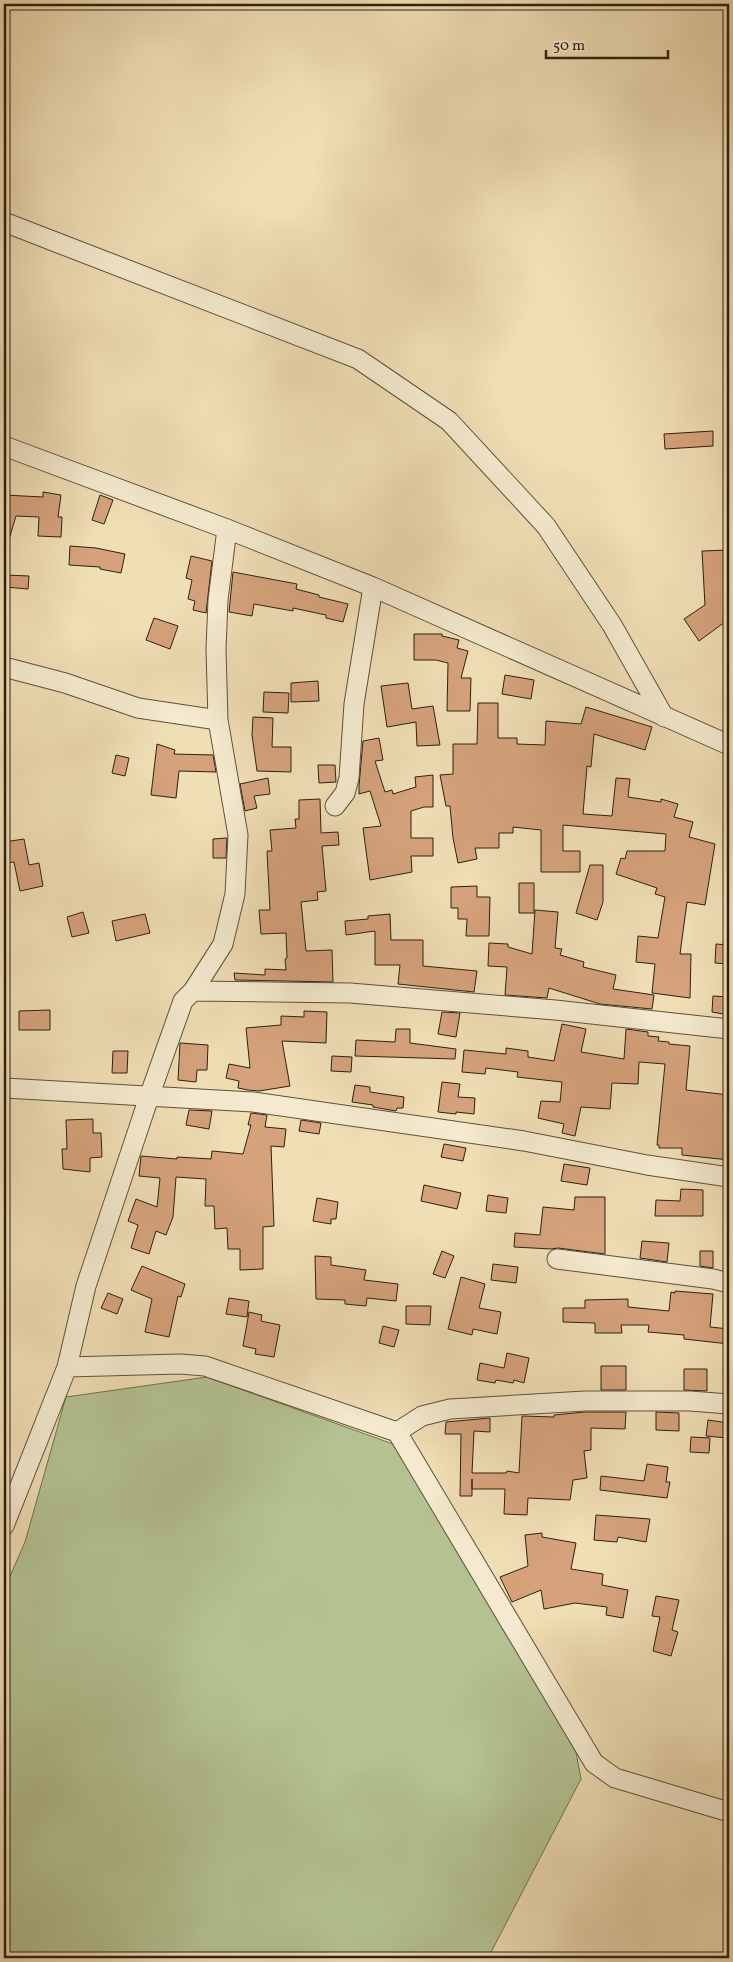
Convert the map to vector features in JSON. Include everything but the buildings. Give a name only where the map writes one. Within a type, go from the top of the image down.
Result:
[{"type":"street","points":[[4,222],[358,359],[449,421],[546,526],[612,625],[664,717]]},
{"type":"street","points":[[4,446],[228,529],[373,587],[729,745]]},
{"type":"street","points":[[4,1526],[67,1367],[86,1286],[183,1001],[193,991],[223,944],[235,894],[238,835],[218,720],[216,649],[218,610],[228,529]]},
{"type":"street","points":[[335,806],[344,793],[349,778],[354,704],[373,587]]},
{"type":"street","points":[[4,667],[65,683],[138,708],[218,720]]},
{"type":"street","points":[[193,991],[350,993],[555,1010],[729,1030]]},
{"type":"street","points":[[4,1088],[253,1102],[524,1141],[647,1165],[729,1177]]},
{"type":"street","points":[[557,1259],[713,1279],[729,1283]]},
{"type":"street","points":[[67,1367],[180,1364],[205,1366],[397,1432],[594,1763],[615,1778],[729,1812]]},
{"type":"street","points":[[397,1432],[422,1416],[450,1409],[585,1401],[690,1401],[729,1404]]},
{"type":"green space","points":[[207,1377],[393,1444],[417,1476],[576,1752],[581,1779],[488,1958],[4,1958],[4,1590],[25,1542],[66,1397]]}]
